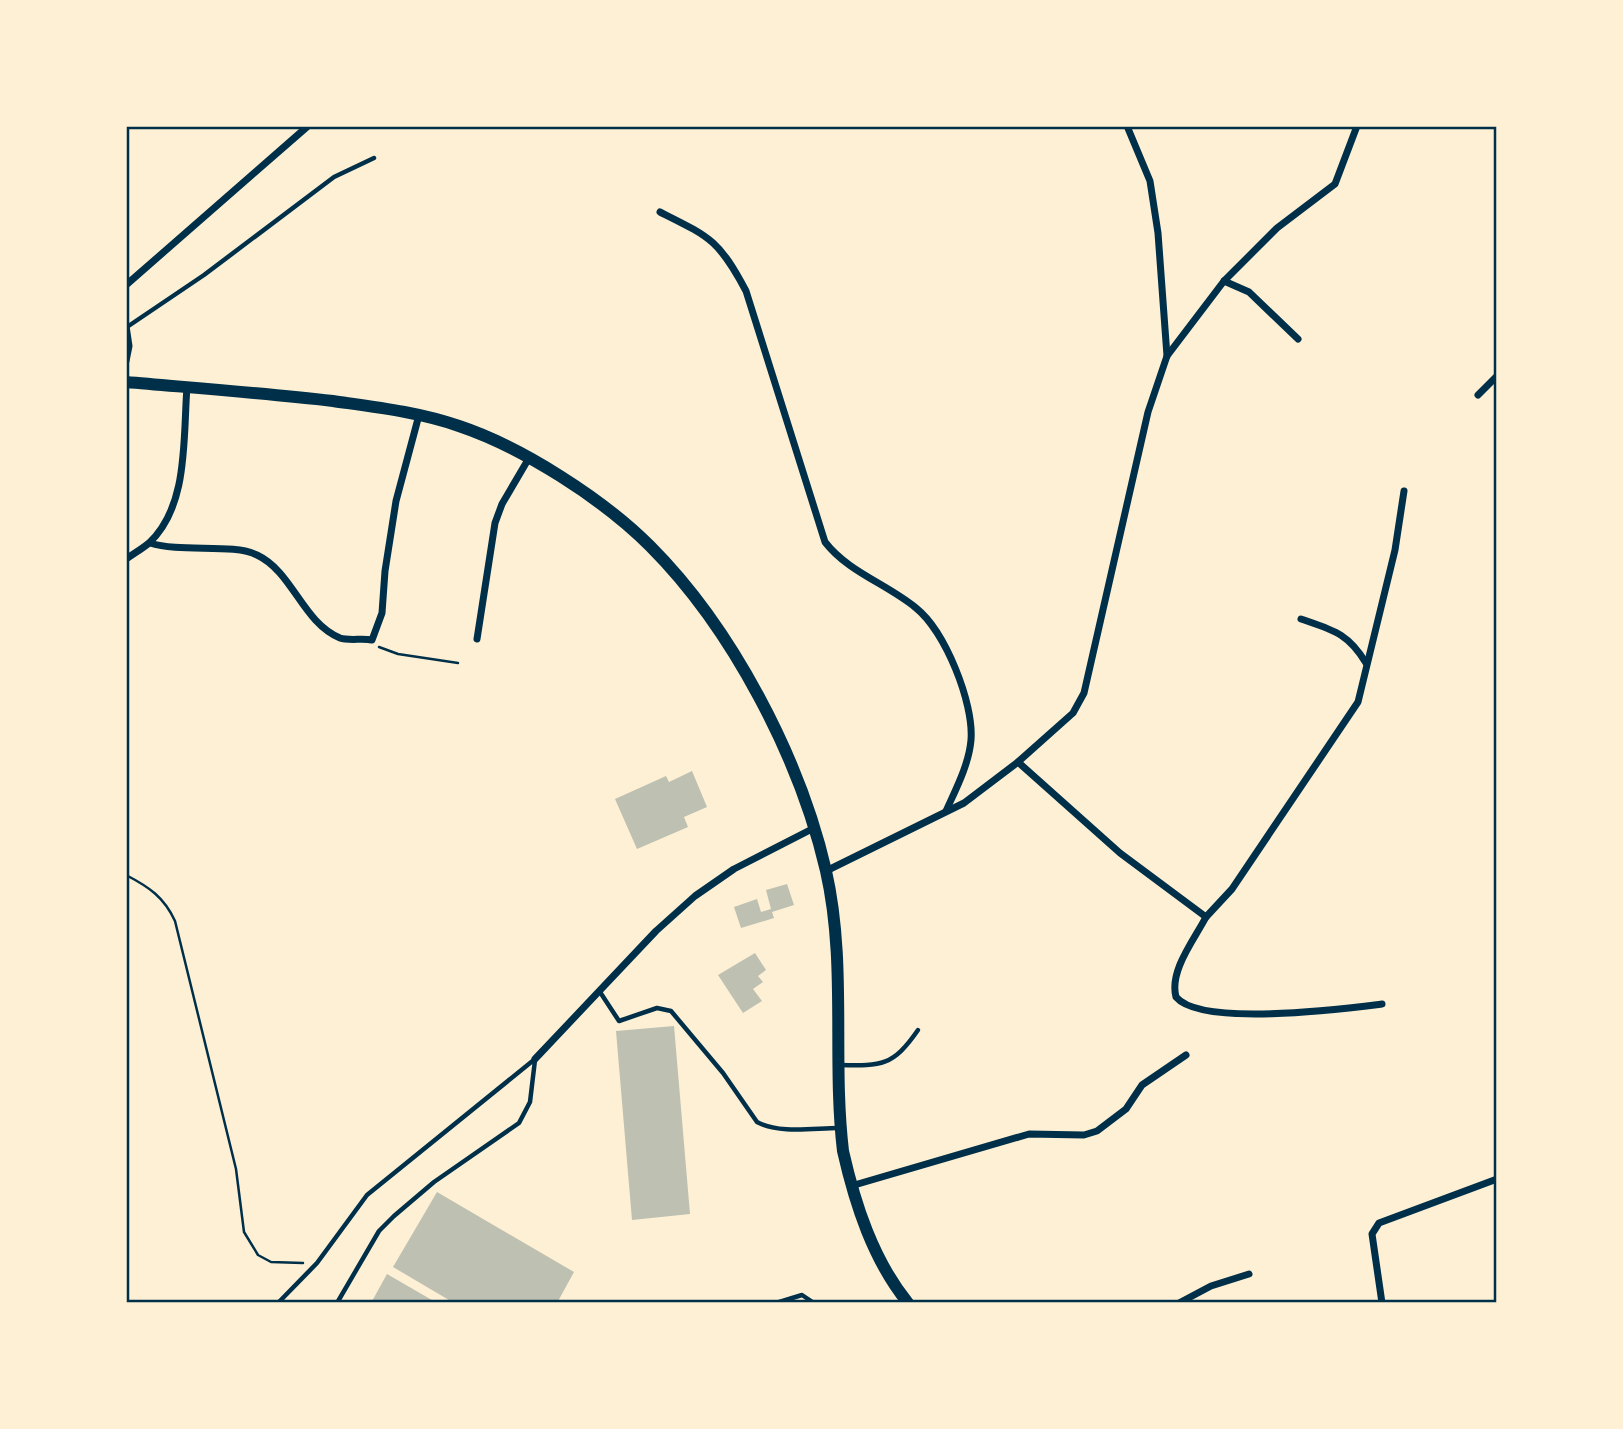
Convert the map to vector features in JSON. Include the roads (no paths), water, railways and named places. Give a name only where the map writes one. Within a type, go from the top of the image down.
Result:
[{"type":"main road","points":[[126,382],[371,406],[419,415],[479,433],[529,458],[625,524],[665,562],[698,603],[739,664],[788,754],[814,828],[826,872],[834,924],[840,1128],[851,1186],[870,1239],[895,1287],[908,1303]]},
{"type":"street","points":[[126,285],[308,126]]},
{"type":"street","points":[[1127,126],[1150,181],[1158,233],[1167,356]]},
{"type":"street","points":[[826,872],[964,803],[1018,762],[1073,713],[1084,693],[1148,412],[1167,356],[1224,281],[1277,229],[1335,184],[1357,126]]},
{"type":"street","points":[[660,212],[705,235],[727,256],[746,291],[825,542],[846,564],[919,610],[946,650],[967,701],[971,726],[966,762],[946,811]]},
{"type":"street","points":[[1224,281],[1249,292],[1297,339]]},
{"type":"street","points":[[126,327],[129,346],[126,361]]},
{"type":"street","points":[[1478,395],[1497,376]]},
{"type":"street","points":[[126,559],[150,543],[173,507],[179,483],[187,387]]},
{"type":"street","points":[[150,543],[166,548],[239,551],[258,555],[281,574],[303,604],[334,634],[342,639],[372,640],[382,613],[385,571],[396,501],[419,415]]},
{"type":"street","points":[[477,639],[495,523],[502,503],[529,458]]},
{"type":"street","points":[[1382,1004],[1254,1014],[1191,1009],[1176,997],[1175,983],[1180,965],[1206,917],[1232,889],[1358,702],[1395,550],[1404,491]]},
{"type":"street","points":[[1301,619],[1336,631],[1353,642],[1366,663]]},
{"type":"street","points":[[1018,762],[1121,853],[1206,917]]},
{"type":"street","points":[[535,1059],[656,931],[695,896],[734,869],[814,828]]},
{"type":"street","points":[[851,1186],[1029,1135],[1084,1135],[1097,1131],[1126,1109],[1142,1085],[1186,1055]]},
{"type":"street","points":[[1382,1303],[1372,1234],[1379,1223],[1497,1179]]},
{"type":"street","points":[[1179,1303],[1211,1286],[1248,1274]]},
{"type":"lane","points":[[126,327],[204,275],[334,177],[374,158]]},
{"type":"lane","points":[[600,992],[620,1021],[657,1008],[671,1011],[723,1073],[757,1122],[764,1126],[840,1128]]},
{"type":"lane","points":[[839,1065],[878,1066],[890,1061],[918,1030]]},
{"type":"lane","points":[[278,1303],[317,1263],[367,1195],[535,1059]]},
{"type":"lane","points":[[337,1303],[379,1231],[394,1216],[433,1182],[519,1123],[530,1102],[535,1059]]},
{"type":"lane","points":[[776,1303],[802,1296],[814,1303]]}]
